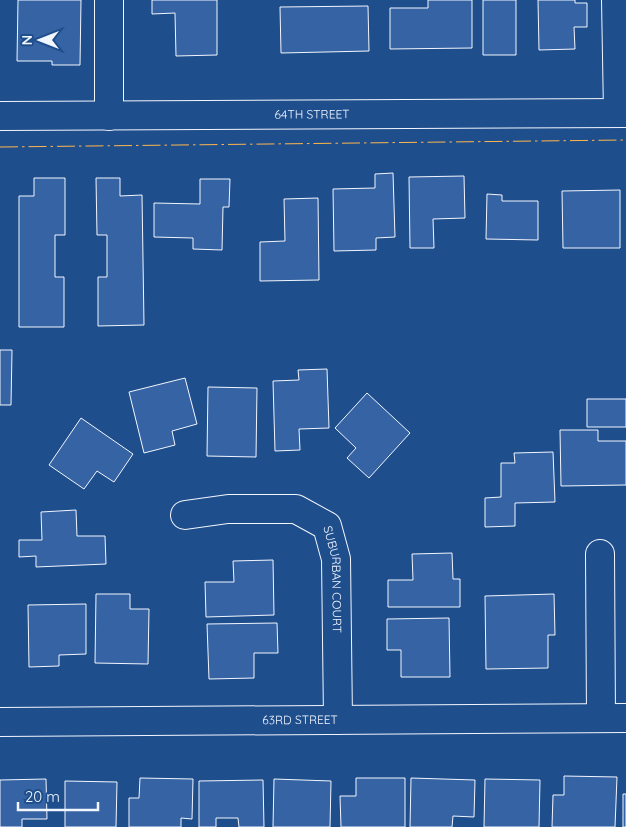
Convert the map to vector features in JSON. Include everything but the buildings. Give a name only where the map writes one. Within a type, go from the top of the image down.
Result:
[{"type":"street","points":[[109,116],[110,0]]},
{"type":"street","points":[[616,0],[622,113]]},
{"type":"street","name":"64TH STREET","points":[[0,116],[622,113]]},
{"type":"street","name":"SUBURBAN COURT","points":[[186,515],[228,509],[296,509],[328,526],[336,558],[338,720]]},
{"type":"street","name":"63RD STREET","points":[[0,722],[613,718],[600,554]]},
{"type":"power","points":[[0,147],[626,140]]}]
